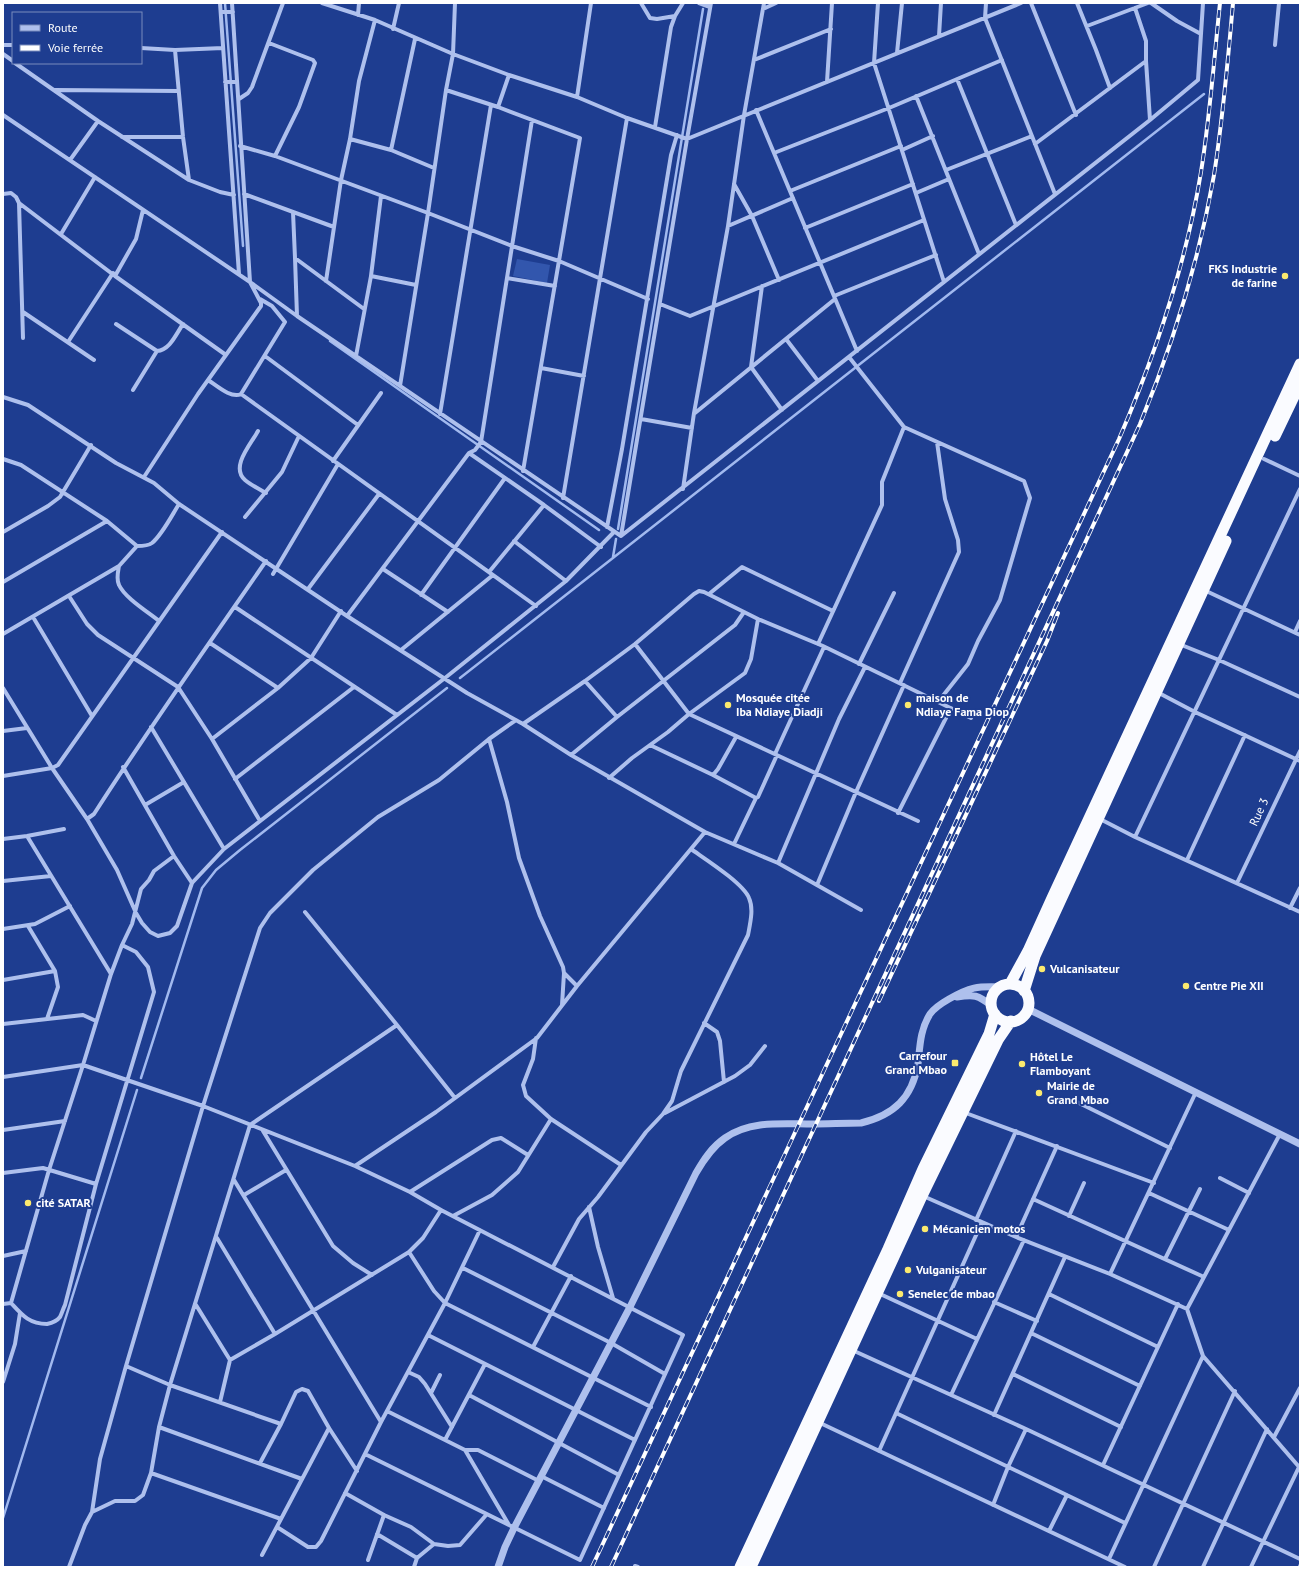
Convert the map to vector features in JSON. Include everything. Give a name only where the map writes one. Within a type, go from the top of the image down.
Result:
[{"type":"highway","points":[[740,1567],[888,1249],[923,1169],[989,1034],[994,1010],[994,994],[1005,985],[1028,951],[1300,364]]},
{"type":"highway","points":[[1024,991],[1035,956],[1300,384]]},
{"type":"highway","points":[[751,1567],[922,1196],[998,1040],[1011,1022],[1023,1016],[1028,1009],[1029,1000],[1024,991],[1018,986],[1005,985]]},
{"type":"highway","points":[[994,1010],[1002,1020],[1011,1022]]},
{"type":"street","points":[[220,3],[226,12],[231,82],[234,195],[239,274]]},
{"type":"street","points":[[144,477],[208,380],[261,306],[250,282],[240,146],[239,99],[231,82],[223,48],[226,12],[232,3]]},
{"type":"street","points":[[239,99],[248,93],[252,88],[283,3]]},
{"type":"street","points":[[322,3],[375,20],[415,39],[453,54],[509,75],[577,97],[627,118],[687,139],[1021,3]]},
{"type":"street","points":[[358,14],[359,3]]},
{"type":"street","points":[[393,29],[399,3]]},
{"type":"street","points":[[400,386],[446,90],[453,54],[455,3]]},
{"type":"street","points":[[577,97],[591,3]]},
{"type":"street","points":[[641,3],[650,18],[657,19],[675,16]]},
{"type":"street","points":[[655,127],[671,27],[675,16],[683,3]]},
{"type":"street","points":[[620,536],[711,5],[699,3]]},
{"type":"street","points":[[683,488],[694,413],[728,226],[744,115],[764,3]]},
{"type":"street","points":[[763,10],[776,3]]},
{"type":"street","points":[[827,82],[832,3]]},
{"type":"street","points":[[878,3],[874,63],[944,282]]},
{"type":"street","points":[[898,53],[902,3]]},
{"type":"street","points":[[939,36],[941,3]]},
{"type":"street","points":[[986,3],[985,18],[1055,194]]},
{"type":"street","points":[[1031,3],[1076,115]]},
{"type":"street","points":[[1077,3],[1110,88]]},
{"type":"street","points":[[1087,26],[1150,3],[1177,21],[1201,34]]},
{"type":"street","points":[[620,536],[818,381],[850,359],[857,351],[1150,120],[1198,80],[1204,3]]},
{"type":"street","points":[[1275,46],[1279,3]]},
{"type":"street","points":[[1135,8],[1146,41],[1150,120]]},
{"type":"street","points":[[326,281],[341,180],[350,138],[359,81],[375,20]]},
{"type":"street","points":[[754,60],[830,29]]},
{"type":"street","points":[[390,150],[415,39]]},
{"type":"street","points":[[269,43],[313,60],[315,63],[299,108],[275,156]]},
{"type":"street","points":[[142,48],[175,50],[223,48]]},
{"type":"street","points":[[175,50],[188,180]]},
{"type":"street","points":[[3,54],[12,61]]},
{"type":"street","points":[[774,153],[889,108],[1002,60]]},
{"type":"street","points":[[1035,144],[1076,115],[1146,61]]},
{"type":"street","points":[[17,64],[98,121],[188,180],[220,192],[234,195]]},
{"type":"street","points":[[498,107],[509,75]]},
{"type":"street","points":[[957,79],[1016,225]]},
{"type":"street","points":[[54,90],[178,91]]},
{"type":"street","points":[[446,90],[498,107],[580,138],[523,471]]},
{"type":"street","points":[[916,96],[980,254]]},
{"type":"street","points":[[440,414],[491,105]]},
{"type":"street","points":[[756,110],[857,351]]},
{"type":"street","points":[[3,115],[239,274],[296,316],[400,386],[480,443],[620,536]]},
{"type":"street","points":[[563,498],[627,118]]},
{"type":"street","points":[[347,616],[469,453],[475,450],[480,443],[532,120]]},
{"type":"street","points":[[70,160],[98,121]]},
{"type":"street","points":[[607,527],[648,299],[671,155],[677,135]]},
{"type":"street","points":[[790,191],[932,136]]},
{"type":"street","points":[[946,170],[1032,136]]},
{"type":"street","points":[[122,137],[183,137]]},
{"type":"street","points":[[350,138],[390,150],[434,168]]},
{"type":"street","points":[[240,146],[275,156],[341,180],[512,246],[559,262],[648,299]]},
{"type":"street","points":[[60,234],[95,177]]},
{"type":"street","points":[[916,193],[949,178]]},
{"type":"street","points":[[734,184],[752,216],[779,280]]},
{"type":"street","points":[[805,228],[913,184]]},
{"type":"street","points":[[3,194],[11,193],[16,197],[19,203],[23,338]]},
{"type":"street","points":[[244,194],[334,227]]},
{"type":"street","points":[[356,356],[371,276],[381,196]]},
{"type":"street","points":[[728,226],[793,198]]},
{"type":"street","points":[[19,203],[226,355]]},
{"type":"street","points":[[68,342],[136,239],[143,210]]},
{"type":"street","points":[[293,212],[296,316]]},
{"type":"street","points":[[660,304],[690,316],[924,220]]},
{"type":"street","points":[[694,413],[786,339],[834,298],[936,255]]},
{"type":"street","points":[[295,258],[364,309]]},
{"type":"street","points":[[371,276],[416,285]]},
{"type":"street","points":[[507,278],[555,286]]},
{"type":"street","points":[[762,286],[751,367],[782,410]]},
{"type":"street","points":[[241,394],[285,322],[272,306],[259,299]]},
{"type":"street","points":[[23,312],[94,360]]},
{"type":"street","points":[[116,324],[157,351]]},
{"type":"street","points":[[133,390],[157,351],[168,347],[183,324]]},
{"type":"street","points":[[786,339],[818,381]]},
{"type":"street","points":[[265,356],[358,425]]},
{"type":"street","points":[[850,359],[904,427],[1024,482],[1030,498],[1000,600],[978,641],[968,664],[938,702]]},
{"type":"street","points":[[541,368],[584,376]]},
{"type":"street","points":[[208,380],[230,394],[241,394],[536,606]]},
{"type":"street","points":[[333,461],[381,392]]},
{"type":"street","points":[[3,397],[28,405],[91,445],[116,463],[154,483],[179,504],[347,616],[445,678],[523,724],[571,756],[705,832],[778,863],[862,910]]},
{"type":"street","points":[[640,419],[692,428]]},
{"type":"street","points":[[818,644],[882,505],[882,482],[904,427]]},
{"type":"street","points":[[258,431],[238,464],[239,472],[244,479],[266,493]]},
{"type":"street","points":[[245,517],[282,472],[299,436]]},
{"type":"street","points":[[817,885],[959,552],[958,540],[945,499],[937,442]]},
{"type":"street","points":[[3,532],[53,503],[60,497],[91,445]]},
{"type":"street","points":[[469,453],[544,505],[600,547]]},
{"type":"street","points":[[3,459],[21,465],[107,521],[137,546],[144,546],[153,542],[179,504]]},
{"type":"street","points":[[1264,459],[1300,476]]},
{"type":"street","points":[[273,574],[338,464]]},
{"type":"street","points":[[421,595],[505,478]]},
{"type":"street","points":[[1135,837],[1300,490]]},
{"type":"street","points":[[308,589],[380,494]]},
{"type":"street","points":[[401,650],[448,612],[491,574],[514,541],[544,505]]},
{"type":"street","points":[[3,582],[107,521]]},
{"type":"street","points":[[3,776],[52,768],[58,765],[222,532]]},
{"type":"street","points":[[3,688],[52,768],[87,819],[117,870],[136,913],[150,932],[158,936],[170,933],[177,926],[192,883],[224,849],[536,606],[566,581],[614,532]]},
{"type":"street","points":[[514,541],[566,581]]},
{"type":"street","points":[[3,634],[119,566],[137,546]]},
{"type":"street","points":[[87,819],[94,814],[178,687],[266,561]]},
{"type":"street","points":[[119,566],[117,576],[118,584],[125,594],[159,621]]},
{"type":"street","points":[[709,594],[742,568],[833,611]]},
{"type":"street","points":[[383,569],[448,612]]},
{"type":"street","points":[[1204,589],[1300,635]]},
{"type":"street","points":[[523,724],[635,644],[699,591],[709,594],[758,619],[818,644],[971,718]]},
{"type":"street","points":[[860,664],[894,593]]},
{"type":"street","points":[[69,596],[87,624],[98,635],[178,687],[212,739],[260,821]]},
{"type":"street","points":[[235,607],[397,715]]},
{"type":"street","points":[[212,739],[278,688],[311,658],[341,612]]},
{"type":"street","points":[[571,756],[617,717],[735,625],[744,612]]},
{"type":"street","points":[[33,617],[92,716]]},
{"type":"street","points":[[609,778],[618,769],[689,714],[745,673],[751,659],[758,619]]},
{"type":"street","points":[[1295,632],[1300,621]]},
{"type":"street","points":[[210,643],[278,688]]},
{"type":"street","points":[[635,644],[689,714],[898,813],[918,821]]},
{"type":"street","points":[[1179,644],[1219,660],[1300,697]]},
{"type":"street","points":[[734,844],[756,798],[758,797],[824,647]]},
{"type":"street","points":[[778,863],[815,773],[839,719],[865,667]]},
{"type":"street","points":[[585,681],[617,717]]},
{"type":"street","points":[[235,779],[354,687]]},
{"type":"street","points":[[1157,692],[1194,712],[1298,760]]},
{"type":"street","points":[[898,813],[951,708]]},
{"type":"street","points":[[69,1567],[92,1512],[100,1459],[126,1366],[204,1106],[260,928],[270,913],[313,870],[378,818],[439,780],[516,720]]},
{"type":"street","points":[[152,727],[224,849]]},
{"type":"street","points":[[3,731],[27,728]]},
{"type":"street","points":[[1187,860],[1245,735]]},
{"type":"street","points":[[713,775],[736,737]]},
{"type":"street","points":[[490,739],[507,802],[519,858],[540,916],[563,967],[562,1005]]},
{"type":"street","points":[[650,745],[713,775],[756,798]]},
{"type":"street","name":"Rue 3","points":[[1237,883],[1298,760],[1300,750]]},
{"type":"street","points":[[123,768],[174,856],[192,883]]},
{"type":"street","points":[[145,805],[184,782]]},
{"type":"street","points":[[1098,818],[1135,837],[1300,912]]},
{"type":"street","points":[[3,839],[64,829]]},
{"type":"street","points":[[355,1166],[455,1098],[536,1038],[577,986],[705,832]]},
{"type":"street","points":[[27,836],[111,974]]},
{"type":"street","points":[[553,1267],[579,1219],[646,1132],[663,1114],[672,1101],[681,1071],[748,935],[751,912],[749,898],[734,880],[691,848]]},
{"type":"street","points":[[11,1303],[49,1170],[84,1065],[111,974],[136,913],[141,889],[149,880],[154,871],[174,856]]},
{"type":"street","points":[[3,882],[51,876]]},
{"type":"street","points":[[1290,908],[1300,888]]},
{"type":"street","points":[[3,929],[28,926],[41,922],[70,906]]},
{"type":"street","points":[[305,912],[397,1024],[455,1098]]},
{"type":"street","points":[[28,926],[55,971],[58,987],[46,1019]]},
{"type":"street","points":[[11,1303],[32,1323],[39,1324],[50,1324],[54,1322],[60,1317],[65,1305],[96,1184],[154,992],[148,967],[136,952],[122,945]]},
{"type":"street","points":[[3,980],[55,971]]},
{"type":"street","points":[[564,973],[577,986]]},
{"type":"street","points":[[498,1567],[512,1526],[559,1443],[705,1159],[713,1148],[726,1137],[741,1129],[774,1124],[861,1123],[888,1114],[899,1105],[913,1082],[918,1064],[922,1033],[927,1020],[937,1006],[960,992],[970,988],[1005,985]]},
{"type":"street","points":[[952,997],[974,995],[981,997],[994,1010]]},
{"type":"street","points":[[1028,1009],[1300,1144]]},
{"type":"street","points":[[3,1024],[83,1015],[96,1021]]},
{"type":"street","points":[[704,1023],[717,1032],[720,1041],[724,1082]]},
{"type":"street","points":[[92,1512],[115,1501],[135,1501],[143,1495],[151,1473],[159,1427],[170,1385],[196,1305],[250,1125],[397,1024]]},
{"type":"street","points":[[536,1038],[533,1059],[523,1085],[526,1096],[551,1119],[621,1165]]},
{"type":"street","points":[[663,1114],[724,1082],[750,1065],[765,1046]]},
{"type":"street","points":[[3,1077],[84,1065],[204,1106],[355,1166],[410,1192],[441,1210],[683,1335],[580,1560],[365,1454]]},
{"type":"street","points":[[1110,1274],[1196,1092]]},
{"type":"street","points":[[1077,1102],[1170,1148]]},
{"type":"street","points":[[963,1112],[1154,1183]]},
{"type":"street","points":[[453,1216],[492,1195],[518,1172],[551,1119]]},
{"type":"street","points":[[3,1130],[65,1121]]},
{"type":"street","points":[[263,1130],[333,1246],[353,1263],[372,1275]]},
{"type":"street","points":[[976,1220],[1016,1131]]},
{"type":"street","points":[[1187,1309],[1280,1134]]},
{"type":"street","points":[[410,1192],[492,1140],[501,1138],[528,1155]]},
{"type":"street","points":[[1016,1237],[1057,1146]]},
{"type":"street","points":[[3,1173],[43,1168],[96,1184]]},
{"type":"street","points":[[244,1195],[286,1170]]},
{"type":"street","points":[[1220,1178],[1249,1193]]},
{"type":"street","points":[[234,1180],[381,1422]]},
{"type":"street","points":[[1069,1216],[1084,1183]]},
{"type":"street","points":[[1165,1259],[1200,1189]]},
{"type":"street","points":[[1149,1193],[1229,1230]]},
{"type":"street","points":[[922,1196],[1016,1237],[1110,1274],[1187,1309],[1202,1356],[1300,1467],[1251,1567]]},
{"type":"street","points":[[1033,1200],[1204,1277]]},
{"type":"street","points":[[589,1207],[612,1298]]},
{"type":"street","points":[[230,1360],[314,1311],[409,1252],[423,1238],[441,1210]]},
{"type":"street","points":[[878,1451],[982,1222]]},
{"type":"street","points":[[277,1527],[308,1547],[316,1548],[321,1541],[381,1422],[463,1268],[480,1230]]},
{"type":"street","points":[[216,1238],[275,1334]]},
{"type":"street","points":[[951,1395],[1024,1240]]},
{"type":"street","points":[[3,1256],[26,1251]]},
{"type":"street","points":[[409,1252],[434,1291],[445,1303],[650,1407]]},
{"type":"street","points":[[994,1415],[1065,1257]]},
{"type":"street","points":[[463,1268],[666,1374]]},
{"type":"street","points":[[533,1347],[570,1276]]},
{"type":"street","points":[[878,1293],[977,1340]]},
{"type":"street","points":[[1049,1294],[1158,1347]]},
{"type":"street","points":[[994,1302],[1037,1321]]},
{"type":"street","points":[[3,1304],[11,1303]]},
{"type":"street","points":[[1104,1465],[1178,1304]]},
{"type":"street","points":[[196,1305],[230,1360],[220,1402]]},
{"type":"street","points":[[3,1382],[15,1344],[20,1313]]},
{"type":"street","points":[[1031,1333],[1140,1386]]},
{"type":"street","points":[[428,1335],[635,1440]]},
{"type":"street","points":[[851,1350],[1104,1465],[1300,1559]]},
{"type":"street","points":[[1109,1559],[1202,1356]]},
{"type":"street","points":[[445,1440],[485,1364]]},
{"type":"street","points":[[126,1366],[170,1385],[281,1424]]},
{"type":"street","points":[[408,1372],[419,1378],[425,1384],[452,1427]]},
{"type":"street","points":[[1012,1374],[1121,1427]]},
{"type":"street","points":[[431,1393],[440,1375]]},
{"type":"street","points":[[1274,1437],[1300,1388]]},
{"type":"street","points":[[260,1463],[296,1392],[302,1389],[308,1391],[329,1428],[357,1471]]},
{"type":"street","points":[[1154,1567],[1234,1391]]},
{"type":"street","points":[[469,1395],[619,1475]]},
{"type":"street","points":[[387,1411],[465,1450],[478,1450],[604,1508]]},
{"type":"street","points":[[896,1413],[1126,1523]]},
{"type":"street","points":[[818,1422],[1125,1567]]},
{"type":"street","points":[[159,1427],[302,1479]]},
{"type":"street","points":[[262,1555],[329,1428]]},
{"type":"street","points":[[993,1505],[1008,1467],[1026,1429]]},
{"type":"street","points":[[1203,1567],[1267,1429]]},
{"type":"street","points":[[465,1450],[512,1526]]},
{"type":"street","points":[[151,1473],[281,1519]]},
{"type":"street","points":[[345,1493],[384,1515],[411,1527],[434,1544],[448,1546],[460,1545],[487,1514]]},
{"type":"street","points":[[1049,1531],[1067,1495]]},
{"type":"street","points":[[368,1560],[384,1515]]},
{"type":"street","points":[[377,1534],[417,1558]]},
{"type":"street","points":[[414,1567],[417,1558],[434,1544]]},
{"type":"shaded area","points":[[517,259],[550,265],[547,283],[513,276]]},
{"type":"waterway","points":[[225,3],[243,246]]},
{"type":"waterway","points":[[618,529],[703,9]]},
{"type":"waterway","points":[[460,678],[1204,94]]},
{"type":"waterway","points":[[330,341],[599,530]]},
{"type":"waterway","points":[[613,557],[616,539]]},
{"type":"waterway","points":[[141,1078],[202,888],[216,870],[447,688]]},
{"type":"waterway","points":[[3,1518],[137,1090]]},
{"type":"railway","points":[[592,1567],[1133,407],[1168,308],[1195,206],[1207,130],[1220,3]]},
{"type":"railway","points":[[611,1567],[1140,424],[1152,394],[1184,301],[1208,207],[1220,132],[1233,3]]},
{"type":"railway","points":[[879,1001],[1047,641],[1058,613]]},
{"type":"place","name":"FKS Industrie de farine","points":[[1285,276]]},
{"type":"place","name":"Mosquée citée Iba Ndiaye Diadji","points":[[728,705]]},
{"type":"place","name":"maison de Ndiaye Fama Diop","points":[[908,705]]},
{"type":"place","name":"Vulcanisateur","points":[[1042,969]]},
{"type":"place","name":"Centre Pie XII","points":[[1186,986]]},
{"type":"place","name":"Carrefour Grand Mbao","points":[[955,1063]]},
{"type":"place","name":"Hôtel Le Flamboyant","points":[[1022,1064]]},
{"type":"place","name":"Mairie de Grand Mbao","points":[[1039,1093]]},
{"type":"place","name":"cité SATAR","points":[[28,1203]]},
{"type":"place","name":"Mécanicien motos","points":[[925,1229]]},
{"type":"place","name":"Vulganisateur","points":[[908,1270]]},
{"type":"place","name":"Senelec de mbao","points":[[900,1294]]}]
